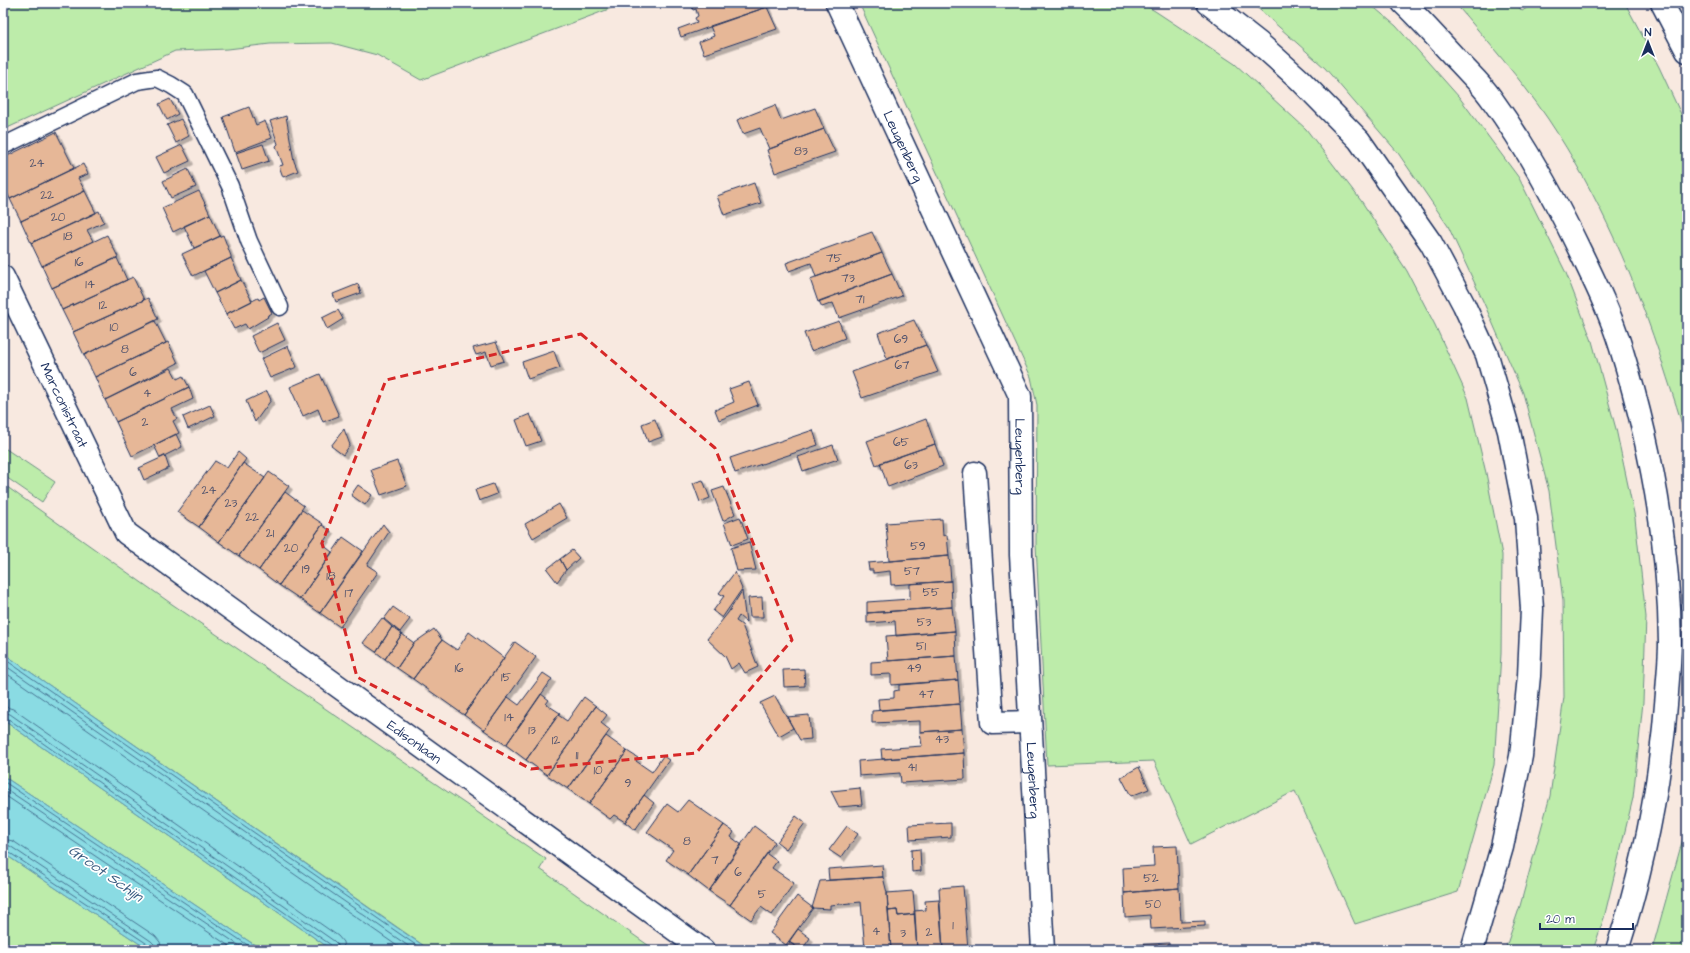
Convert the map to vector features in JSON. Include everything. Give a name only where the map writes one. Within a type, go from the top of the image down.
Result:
[{"type":"main road","name":"Leugenberg","points":[[837,3],[1020,396],[1021,555],[1043,950]]},
{"type":"main road","points":[[1208,3],[1259,43],[1299,79],[1359,140],[1431,243],[1464,306],[1487,355],[1509,431],[1526,518],[1532,609],[1529,676],[1521,756],[1502,847],[1472,950]]},
{"type":"main road","points":[[1403,3],[1419,18],[1489,96],[1530,158],[1560,209],[1598,286],[1616,333],[1640,418],[1655,490],[1667,579],[1670,644],[1664,731],[1651,819],[1636,884],[1617,950]]},
{"type":"main road","points":[[1662,3],[1687,52]]},
{"type":"main road","name":"Marconistraat","points":[[3,276],[126,533]]},
{"type":"main road","points":[[975,473],[992,724],[1030,722]]},
{"type":"main road","name":"Edisonlaan","points":[[126,533],[703,950]]},
{"type":"lane","points":[[3,146],[137,81],[157,78],[171,85],[185,94],[230,186],[249,241],[280,306]]},
{"type":"highlighted area","points":[[581,334],[715,448],[792,640],[696,753],[531,769],[357,677],[322,543],[386,380]]},
{"type":"green space","points":[[3,3],[625,3],[421,80],[377,55],[332,43],[270,44],[228,49],[175,51],[3,130]]},
{"type":"green space","points":[[859,3],[1141,3],[1235,64],[1306,129],[1362,202],[1407,271],[1435,325],[1468,398],[1486,473],[1502,555],[1501,654],[1494,765],[1458,892],[1355,924],[1295,791],[1191,844],[1154,761],[1047,765],[1036,544],[1037,405],[1031,377]]},
{"type":"green space","points":[[1252,3],[1369,3],[1396,26],[1459,97],[1519,178],[1566,273],[1592,341],[1616,429],[1635,518],[1646,617],[1643,702],[1633,798],[1604,918],[1593,950],[1505,950],[1520,906],[1550,796],[1564,697],[1563,601],[1549,491],[1523,393],[1483,301],[1448,226],[1398,153],[1325,68]]},
{"type":"green space","points":[[1455,3],[1515,3],[1522,11],[1535,3],[1625,3],[1659,67],[1687,127],[1687,446],[1677,407],[1653,335],[1615,239],[1600,208],[1584,178],[1548,119],[1515,74]]},
{"type":"green space","points":[[3,447],[55,482],[42,502],[3,475]]},
{"type":"green space","points":[[3,484],[169,602],[546,859],[540,869],[655,950],[430,950],[3,653]]},
{"type":"green space","points":[[3,720],[332,950],[262,950],[3,776]]},
{"type":"green space","points":[[1687,824],[1687,950],[1652,950]]},
{"type":"green space","points":[[3,853],[149,950],[3,950]]},
{"type":"water","points":[[3,653],[430,950],[332,950],[3,720]]},
{"type":"water","name":"Groot Schijn","points":[[3,776],[262,950],[149,950],[3,853]]},
{"type":"building","points":[[691,3],[765,3],[767,7],[681,37],[678,29],[697,22],[695,18],[698,16],[696,9],[693,10]]},
{"type":"building","points":[[767,7],[777,29],[704,54],[699,42],[714,36],[710,26]]},
{"type":"building","points":[[170,99],[178,114],[167,120],[159,104]]},
{"type":"building","points":[[775,105],[781,120],[815,108],[824,129],[769,149],[760,128],[743,134],[737,120]]},
{"type":"building","points":[[249,107],[256,125],[265,121],[272,138],[235,152],[223,117]]},
{"type":"building","points":[[286,116],[294,161],[298,171],[283,177],[279,166],[283,165],[276,146],[278,144],[270,121]]},
{"type":"building","points":[[181,119],[189,136],[176,143],[167,125]]},
{"type":"building","points":[[824,129],[835,152],[775,173],[767,150]]},
{"type":"building","points":[[56,132],[74,168],[10,199],[3,184],[3,158]]},
{"type":"building","points":[[263,144],[269,161],[242,170],[236,153]]},
{"type":"building","points":[[182,145],[190,161],[164,173],[156,157]]},
{"type":"building","points":[[83,164],[88,174],[78,178],[85,191],[21,221],[10,199]]},
{"type":"building","points":[[188,169],[196,187],[171,198],[163,181]]},
{"type":"building","points":[[754,183],[761,203],[724,215],[717,196]]},
{"type":"building","points":[[85,191],[96,213],[31,243],[21,221]]},
{"type":"building","points":[[199,191],[210,214],[173,232],[162,208]]},
{"type":"building","points":[[99,211],[104,222],[87,230],[93,241],[42,266],[31,243]]},
{"type":"building","points":[[210,214],[220,236],[194,248],[184,226]]},
{"type":"building","points":[[872,232],[882,253],[816,277],[811,263],[789,271],[786,263]]},
{"type":"building","points":[[107,235],[118,257],[52,288],[42,266]]},
{"type":"building","points":[[223,235],[231,258],[193,276],[182,254]]},
{"type":"building","points":[[882,253],[892,274],[818,302],[810,279]]},
{"type":"building","points":[[117,258],[127,280],[62,310],[52,288]]},
{"type":"building","points":[[231,258],[241,280],[215,293],[204,271]]},
{"type":"building","points":[[892,274],[902,296],[839,318],[833,303],[822,307],[819,301]]},
{"type":"building","points":[[133,277],[144,300],[73,332],[62,310]]},
{"type":"building","points":[[241,280],[252,301],[226,314],[215,293]]},
{"type":"building","points":[[358,284],[361,293],[336,302],[333,294]]},
{"type":"building","points":[[264,297],[272,313],[248,329],[245,324],[234,329],[226,314],[258,298],[259,300]]},
{"type":"building","points":[[148,298],[158,319],[84,355],[73,332]]},
{"type":"building","points":[[338,310],[343,319],[327,329],[322,318]]},
{"type":"building","points":[[914,320],[926,345],[887,359],[878,333]]},
{"type":"building","points":[[155,321],[166,343],[95,377],[84,355]]},
{"type":"building","points":[[839,321],[845,338],[811,351],[804,333]]},
{"type":"building","points":[[277,323],[285,340],[259,353],[251,336]]},
{"type":"building","points":[[168,342],[178,363],[105,400],[95,377]]},
{"type":"building","points":[[496,342],[504,361],[491,365],[486,352],[476,355],[473,348]]},
{"type":"building","points":[[926,345],[938,372],[862,398],[852,372]]},
{"type":"building","points":[[288,346],[297,367],[270,378],[261,359]]},
{"type":"building","points":[[554,351],[560,368],[528,379],[522,362]]},
{"type":"building","points":[[171,368],[177,379],[183,376],[189,387],[116,422],[105,400]]},
{"type":"building","points":[[320,374],[339,416],[323,422],[318,409],[303,416],[290,387]]},
{"type":"building","points":[[749,382],[758,405],[719,420],[715,410],[734,402],[729,389]]},
{"type":"building","points":[[189,387],[193,399],[172,409],[177,419],[173,421],[179,433],[132,456],[116,422]]},
{"type":"building","points":[[267,391],[271,400],[255,422],[246,401]]},
{"type":"building","points":[[210,405],[215,416],[188,429],[183,417]]},
{"type":"building","points":[[530,414],[541,441],[526,446],[516,420]]},
{"type":"building","points":[[655,419],[662,437],[648,442],[642,424]]},
{"type":"building","points":[[926,419],[935,444],[876,465],[867,441]]},
{"type":"building","points":[[344,429],[350,445],[343,455],[331,446]]},
{"type":"building","points":[[813,430],[818,445],[735,473],[730,458]]},
{"type":"building","points":[[176,434],[182,447],[160,458],[154,445]]},
{"type":"building","points":[[935,444],[943,466],[888,487],[880,463]]},
{"type":"building","points":[[833,445],[838,459],[803,471],[798,457]]},
{"type":"building","points":[[238,452],[246,459],[199,527],[177,512],[215,461],[227,468]]},
{"type":"building","points":[[165,456],[169,468],[144,480],[139,468]]},
{"type":"building","points":[[397,461],[407,486],[381,495],[371,470]]},
{"type":"building","points":[[243,463],[265,478],[219,542],[199,527]]},
{"type":"building","points":[[269,472],[289,486],[239,556],[219,542]]},
{"type":"building","points":[[703,480],[710,498],[700,502],[693,483]]},
{"type":"building","points":[[493,484],[497,494],[479,501],[475,490]]},
{"type":"building","points":[[358,485],[372,495],[365,505],[351,495]]},
{"type":"building","points":[[724,487],[735,514],[723,521],[712,491]]},
{"type":"building","points":[[285,492],[304,506],[259,570],[239,556]]},
{"type":"building","points":[[559,504],[567,518],[533,538],[525,524]]},
{"type":"building","points":[[302,510],[323,524],[279,585],[259,570]]},
{"type":"building","points":[[740,517],[748,539],[732,545],[724,523]]},
{"type":"building","points":[[942,519],[943,536],[947,535],[949,556],[889,561],[886,523]]},
{"type":"building","points":[[383,524],[389,532],[367,565],[378,572],[340,627],[320,613]]},
{"type":"building","points":[[322,525],[331,531],[322,544],[332,552],[300,599],[279,585]]},
{"type":"building","points":[[343,537],[363,551],[320,613],[300,599]]},
{"type":"building","points":[[749,542],[756,570],[737,571],[731,548]]},
{"type":"building","points":[[572,550],[579,558],[566,570],[560,559]]},
{"type":"building","points":[[949,556],[951,581],[891,585],[890,571],[873,573],[873,570],[869,570],[868,563]]},
{"type":"building","points":[[560,559],[566,570],[557,582],[547,569]]},
{"type":"building","points":[[735,572],[742,589],[722,618],[713,611],[724,596],[719,593]]},
{"type":"building","points":[[951,581],[952,607],[867,613],[867,602],[910,599],[910,584]]},
{"type":"building","points":[[742,591],[746,622],[739,616],[736,621],[742,625],[758,667],[745,673],[739,663],[731,669],[725,656],[707,639],[728,613]]},
{"type":"building","points":[[762,597],[763,617],[750,617],[748,598]]},
{"type":"building","points":[[393,607],[410,619],[400,632],[384,619]]},
{"type":"building","points":[[952,607],[955,631],[896,636],[895,621],[867,623],[867,613]]},
{"type":"building","points":[[382,618],[392,627],[376,652],[363,643]]},
{"type":"building","points":[[392,627],[402,634],[385,659],[376,652]]},
{"type":"building","points":[[434,629],[442,640],[413,679],[397,668],[414,643]]},
{"type":"building","points":[[955,631],[956,656],[888,661],[886,636]]},
{"type":"building","points":[[469,632],[504,658],[464,715],[413,679],[442,640],[457,650]]},
{"type":"building","points":[[402,634],[414,643],[397,668],[385,659]]},
{"type":"building","points":[[515,642],[536,657],[484,730],[464,715]]},
{"type":"building","points":[[956,656],[958,680],[891,685],[891,674],[871,675],[871,662]]},
{"type":"building","points":[[804,669],[805,686],[784,687],[783,670]]},
{"type":"building","points":[[543,673],[552,679],[506,745],[484,730],[508,697],[519,705]]},
{"type":"building","points":[[958,680],[960,704],[879,710],[878,699],[894,698],[894,691],[899,690],[899,685]]},
{"type":"building","points":[[541,694],[549,700],[546,704],[560,713],[526,760],[506,745]]},
{"type":"building","points":[[775,696],[793,728],[779,736],[760,703]]},
{"type":"building","points":[[584,697],[596,706],[547,775],[526,760],[558,715],[567,721]]},
{"type":"building","points":[[960,704],[962,729],[920,732],[920,721],[872,723],[872,711]]},
{"type":"building","points":[[596,706],[607,715],[601,723],[610,730],[568,789],[547,775]]},
{"type":"building","points":[[809,715],[811,739],[800,740],[787,717]]},
{"type":"building","points":[[962,729],[964,753],[882,759],[881,749],[922,746],[920,732]]},
{"type":"building","points":[[606,736],[627,751],[589,804],[568,789]]},
{"type":"building","points":[[627,751],[638,758],[636,761],[652,772],[663,756],[669,760],[625,822],[614,815],[610,819],[589,804]]},
{"type":"building","points":[[964,753],[965,779],[901,783],[900,773],[859,776],[858,761]]},
{"type":"building","points":[[1139,767],[1149,789],[1131,796],[1121,777]]},
{"type":"building","points":[[860,788],[862,805],[839,807],[831,791]]},
{"type":"building","points":[[644,795],[654,803],[635,830],[625,822]]},
{"type":"building","points":[[688,800],[724,825],[688,875],[666,860],[673,850],[647,832],[667,804],[678,812]]},
{"type":"building","points":[[796,816],[805,823],[786,849],[777,842]]},
{"type":"building","points":[[951,823],[951,837],[910,840],[909,825]]},
{"type":"building","points":[[724,825],[734,832],[731,837],[742,845],[709,891],[688,875]]},
{"type":"building","points":[[754,826],[775,842],[730,905],[709,891]]},
{"type":"building","points":[[847,826],[858,834],[841,858],[829,850]]},
{"type":"building","points":[[1177,846],[1179,888],[1124,893],[1123,868],[1154,866],[1153,847]]},
{"type":"building","points":[[920,849],[921,871],[912,872],[911,850]]},
{"type":"building","points":[[767,854],[777,861],[772,868],[794,883],[772,915],[761,907],[751,920],[730,905]]},
{"type":"building","points":[[882,865],[883,877],[829,880],[828,869]]},
{"type":"building","points":[[883,877],[887,893],[891,950],[865,950],[861,902],[830,905],[830,909],[812,908],[820,881]]},
{"type":"building","points":[[963,886],[968,950],[943,950],[939,888]]},
{"type":"building","points":[[1179,888],[1181,922],[1205,921],[1205,926],[1151,929],[1150,915],[1125,917],[1124,893]]},
{"type":"building","points":[[913,891],[915,914],[898,916],[897,910],[888,911],[887,893]]},
{"type":"building","points":[[797,896],[813,908],[786,945],[770,933]]},
{"type":"building","points":[[939,900],[943,950],[917,950],[914,911],[926,910],[925,901]]},
{"type":"building","points":[[897,910],[898,916],[915,914],[917,950],[891,950],[888,911]]},
{"type":"building","points":[[798,929],[810,938],[802,950],[789,942]]},
{"type":"building","points":[[789,942],[800,950],[783,950]]},
{"type":"building","points":[[1169,943],[1169,950],[1127,950],[1126,945]]}]
